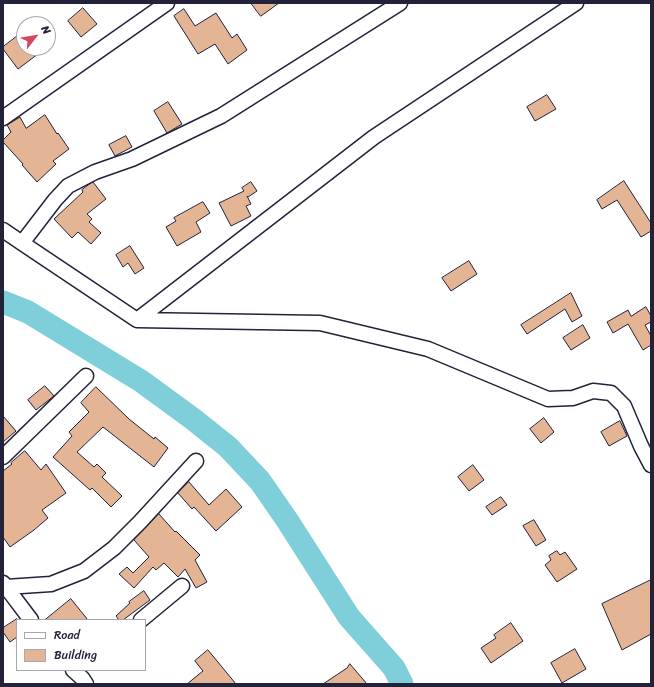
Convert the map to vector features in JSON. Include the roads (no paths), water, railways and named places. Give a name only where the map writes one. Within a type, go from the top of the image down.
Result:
[{"type":"street","points":[[3,118],[167,3]]},
{"type":"street","points":[[22,243],[55,200],[68,186],[95,172],[132,159],[221,116],[400,3]]},
{"type":"street","points":[[137,320],[374,137],[576,3]]},
{"type":"street","points":[[3,230],[137,320],[320,323],[428,349],[548,398],[573,398],[593,391],[611,393],[624,406],[651,465]]},
{"type":"street","points":[[3,457],[86,376]]},
{"type":"street","points":[[4,585],[51,584],[84,572],[114,548],[196,461]]},
{"type":"street","points":[[4,585],[30,619]]},
{"type":"street","points":[[142,619],[182,586]]},
{"type":"street","points":[[76,671],[86,684]]},
{"type":"waterway","points":[[3,302],[28,312],[141,381],[228,447],[260,481],[287,520],[349,617],[394,668],[402,684]]}]
